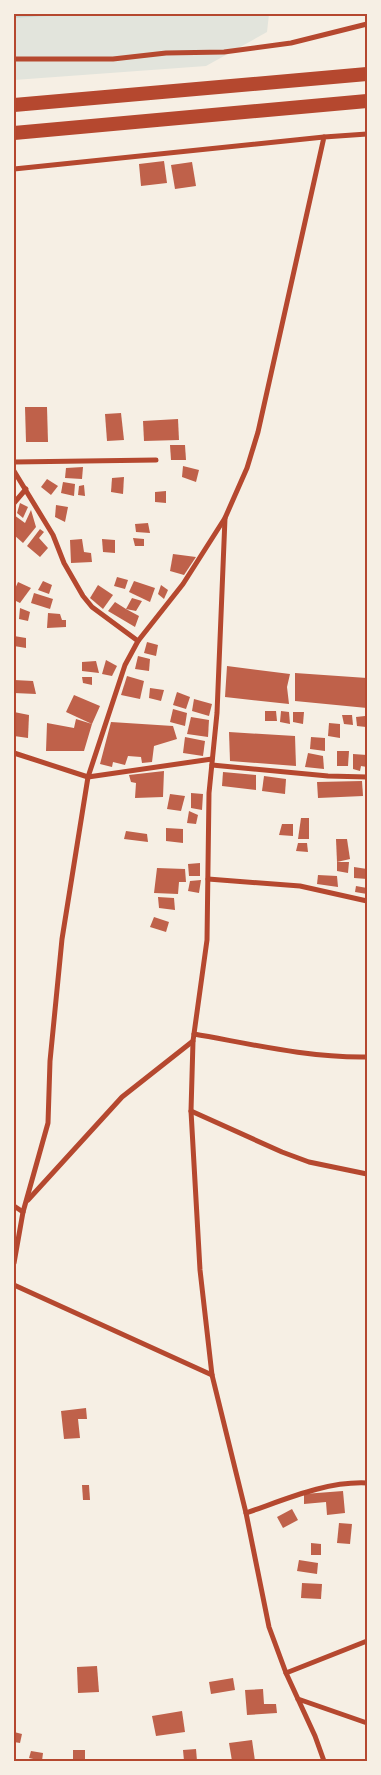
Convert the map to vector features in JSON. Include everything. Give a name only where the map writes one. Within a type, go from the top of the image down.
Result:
[{"type":"highway","points":[[14,105],[367,74]]},
{"type":"highway","points":[[14,133],[367,101]]},
{"type":"street","points":[[14,59],[113,59],[166,53],[224,52],[290,43],[367,24]]},
{"type":"street","points":[[14,169],[367,134]]},
{"type":"street","points":[[14,1263],[23,1212],[48,1123],[50,1061],[62,939],[88,777],[114,692],[138,641],[183,584],[225,518],[248,468],[258,432],[324,137]]},
{"type":"street","points":[[14,462],[156,460]]},
{"type":"street","points":[[14,471],[53,535],[64,564],[83,596],[92,607],[138,641]]},
{"type":"street","points":[[14,503],[26,489]]},
{"type":"street","points":[[225,518],[217,713],[212,762],[207,940],[192,1041],[191,1111],[200,1270],[212,1375],[246,1513],[269,1627],[286,1673],[316,1736],[324,1761]]},
{"type":"street","points":[[14,753],[88,777],[212,762],[328,776],[367,777]]},
{"type":"street","points":[[208,879],[300,886],[367,901]]},
{"type":"street","points":[[194,1034],[339,1057],[367,1056]]},
{"type":"street","points":[[26,1202],[122,1097],[192,1041]]},
{"type":"street","points":[[191,1111],[282,1152],[309,1162],[367,1174]]},
{"type":"street","points":[[14,1206],[23,1212]]},
{"type":"street","points":[[14,1285],[212,1375]]},
{"type":"street","points":[[246,1513],[308,1492],[338,1485],[367,1483]]},
{"type":"street","points":[[286,1673],[367,1641]]},
{"type":"street","points":[[297,1698],[367,1723]]},
{"type":"shaded area","points":[[14,14],[82,14],[14,18]]},
{"type":"shaded area","points":[[82,14],[269,14],[267,32],[206,66],[14,80],[14,18]]},
{"type":"building","points":[[164,161],[167,183],[141,186],[139,164]]},
{"type":"building","points":[[192,162],[196,186],[175,189],[171,165]]},
{"type":"building","points":[[25,407],[47,407],[48,442],[26,442]]},
{"type":"building","points":[[121,413],[124,440],[107,441],[105,414]]},
{"type":"building","points":[[178,419],[179,440],[144,441],[143,421]]},
{"type":"building","points":[[170,445],[185,445],[186,460],[171,460]]},
{"type":"building","points":[[183,466],[199,470],[196,482],[182,477]]},
{"type":"building","points":[[83,467],[82,479],[65,478],[66,468]]},
{"type":"building","points":[[124,477],[123,494],[111,492],[112,478]]},
{"type":"building","points":[[47,479],[58,486],[51,495],[41,487]]},
{"type":"building","points":[[63,482],[75,484],[74,496],[61,493]]},
{"type":"building","points":[[84,485],[85,496],[78,495],[79,486]]},
{"type":"building","points":[[166,491],[166,503],[155,502],[155,492]]},
{"type":"building","points":[[20,503],[28,507],[23,518],[17,513]]},
{"type":"building","points":[[56,505],[68,507],[65,522],[55,517]]},
{"type":"building","points":[[31,510],[36,527],[23,543],[14,535],[14,515],[25,523]]},
{"type":"building","points":[[148,523],[150,533],[136,532],[135,524]]},
{"type":"building","points":[[40,529],[44,532],[39,538],[48,548],[40,557],[27,546]]},
{"type":"building","points":[[133,538],[144,539],[144,546],[135,546]]},
{"type":"building","points":[[82,539],[84,552],[91,553],[92,562],[71,563],[70,540]]},
{"type":"building","points":[[102,539],[115,540],[115,553],[103,552]]},
{"type":"building","points":[[173,554],[196,557],[184,575],[170,571]]},
{"type":"building","points":[[117,577],[128,580],[125,589],[114,586]]},
{"type":"building","points":[[43,581],[52,585],[49,594],[38,590]]},
{"type":"building","points":[[134,581],[155,588],[150,602],[129,592]]},
{"type":"building","points":[[18,582],[31,588],[20,603],[14,600],[14,591]]},
{"type":"building","points":[[98,585],[113,595],[103,609],[90,598]]},
{"type":"building","points":[[161,585],[168,590],[164,599],[158,594]]},
{"type":"building","points":[[34,593],[53,599],[50,609],[31,603]]},
{"type":"building","points":[[132,598],[142,601],[136,611],[126,609]]},
{"type":"building","points":[[115,602],[139,616],[135,627],[108,611]]},
{"type":"building","points":[[20,608],[30,612],[28,621],[19,619]]},
{"type":"building","points":[[48,613],[60,614],[62,620],[66,620],[66,627],[47,628]]},
{"type":"building","points":[[14,636],[26,638],[26,648],[14,646]]},
{"type":"building","points":[[147,642],[158,645],[156,656],[144,653]]},
{"type":"building","points":[[138,656],[150,659],[149,671],[135,669]]},
{"type":"building","points":[[106,660],[117,666],[112,676],[102,674]]},
{"type":"building","points":[[96,661],[99,673],[82,671],[82,662]]},
{"type":"building","points":[[227,666],[290,674],[287,687],[289,704],[225,697]]},
{"type":"building","points":[[295,673],[367,678],[367,708],[295,701]]},
{"type":"building","points":[[127,676],[144,681],[140,699],[121,695]]},
{"type":"building","points":[[82,677],[92,677],[92,685],[83,683]]},
{"type":"building","points":[[14,680],[33,681],[36,694],[14,693]]},
{"type":"building","points":[[150,688],[164,690],[161,701],[149,698]]},
{"type":"building","points":[[177,692],[190,697],[186,709],[173,705]]},
{"type":"building","points":[[74,695],[100,706],[92,724],[66,712]]},
{"type":"building","points":[[194,699],[212,704],[209,716],[192,711]]},
{"type":"building","points":[[173,709],[187,713],[185,726],[170,722]]},
{"type":"building","points":[[265,711],[276,711],[277,721],[265,721]]},
{"type":"building","points":[[281,711],[289,712],[290,724],[280,722]]},
{"type":"building","points":[[14,712],[29,715],[28,738],[14,736]]},
{"type":"building","points":[[293,712],[304,712],[303,724],[293,722]]},
{"type":"building","points":[[342,715],[352,715],[353,725],[344,724]]},
{"type":"building","points":[[365,716],[366,727],[357,726],[356,717]]},
{"type":"building","points":[[191,717],[209,720],[208,737],[187,734]]},
{"type":"building","points":[[76,719],[92,724],[84,751],[46,751],[47,723],[74,728]]},
{"type":"building","points":[[111,722],[173,726],[177,739],[154,746],[152,762],[142,763],[141,757],[128,756],[125,765],[113,762],[112,767],[100,764]]},
{"type":"building","points":[[329,723],[340,724],[340,738],[328,736]]},
{"type":"building","points":[[229,732],[295,736],[296,766],[230,761]]},
{"type":"building","points":[[185,737],[205,741],[203,756],[183,753]]},
{"type":"building","points":[[311,737],[325,738],[325,751],[310,749]]},
{"type":"building","points":[[337,751],[349,751],[348,766],[337,766]]},
{"type":"building","points":[[308,753],[323,756],[324,769],[305,767]]},
{"type":"building","points":[[353,754],[367,755],[367,767],[361,766],[360,771],[353,769]]},
{"type":"building","points":[[164,771],[163,797],[135,798],[136,783],[131,782],[129,775]]},
{"type":"building","points":[[223,772],[256,775],[256,790],[222,786]]},
{"type":"building","points":[[264,776],[286,779],[285,794],[262,791]]},
{"type":"building","points":[[362,781],[363,796],[318,798],[317,782]]},
{"type":"building","points":[[191,793],[203,794],[202,810],[191,808]]},
{"type":"building","points":[[170,794],[185,796],[181,811],[167,809]]},
{"type":"building","points":[[189,811],[198,815],[196,824],[187,823]]},
{"type":"building","points":[[301,818],[309,818],[309,839],[298,839]]},
{"type":"building","points":[[282,824],[293,824],[293,836],[279,835]]},
{"type":"building","points":[[166,828],[183,829],[183,843],[166,841]]},
{"type":"building","points":[[126,831],[147,834],[148,842],[124,839]]},
{"type":"building","points":[[336,839],[347,839],[350,859],[337,862]]},
{"type":"building","points":[[298,843],[307,843],[308,852],[296,851]]},
{"type":"building","points":[[337,862],[349,862],[348,873],[337,871]]},
{"type":"building","points":[[200,863],[200,876],[189,876],[188,864]]},
{"type":"building","points":[[354,867],[367,869],[367,879],[354,878]]},
{"type":"building","points":[[157,868],[185,869],[186,882],[179,882],[178,894],[154,893]]},
{"type":"building","points":[[318,875],[337,876],[338,887],[317,884]]},
{"type":"building","points":[[201,880],[199,893],[188,891],[190,881]]},
{"type":"building","points":[[356,886],[367,888],[367,894],[355,892]]},
{"type":"building","points":[[158,897],[174,898],[175,910],[159,908]]},
{"type":"building","points":[[154,917],[169,922],[166,932],[150,927]]},
{"type":"building","points":[[86,1408],[87,1419],[78,1419],[80,1438],[64,1439],[61,1411]]},
{"type":"building","points":[[82,1485],[89,1485],[90,1500],[83,1500]]},
{"type":"building","points":[[343,1491],[345,1513],[327,1515],[326,1502],[304,1504],[304,1494]]},
{"type":"building","points":[[292,1509],[298,1520],[283,1528],[277,1517]]},
{"type":"building","points":[[339,1523],[352,1524],[350,1544],[337,1543]]},
{"type":"building","points":[[311,1543],[321,1544],[321,1555],[311,1555]]},
{"type":"building","points":[[299,1560],[318,1563],[317,1574],[297,1571]]},
{"type":"building","points":[[302,1583],[322,1584],[321,1599],[301,1598]]},
{"type":"building","points":[[97,1666],[99,1692],[78,1693],[77,1667]]},
{"type":"building","points":[[233,1678],[235,1690],[211,1694],[209,1682]]},
{"type":"building","points":[[263,1689],[264,1704],[276,1704],[277,1713],[247,1715],[245,1690]]},
{"type":"building","points":[[182,1711],[185,1732],[156,1736],[152,1716]]},
{"type":"building","points":[[14,1732],[22,1734],[20,1743],[14,1742]]},
{"type":"building","points":[[252,1740],[255,1761],[232,1761],[229,1743]]},
{"type":"building","points":[[196,1749],[197,1761],[184,1761],[183,1750]]},
{"type":"building","points":[[73,1750],[85,1750],[85,1759],[73,1759]]},
{"type":"building","points":[[31,1751],[43,1753],[42,1761],[29,1758]]}]
